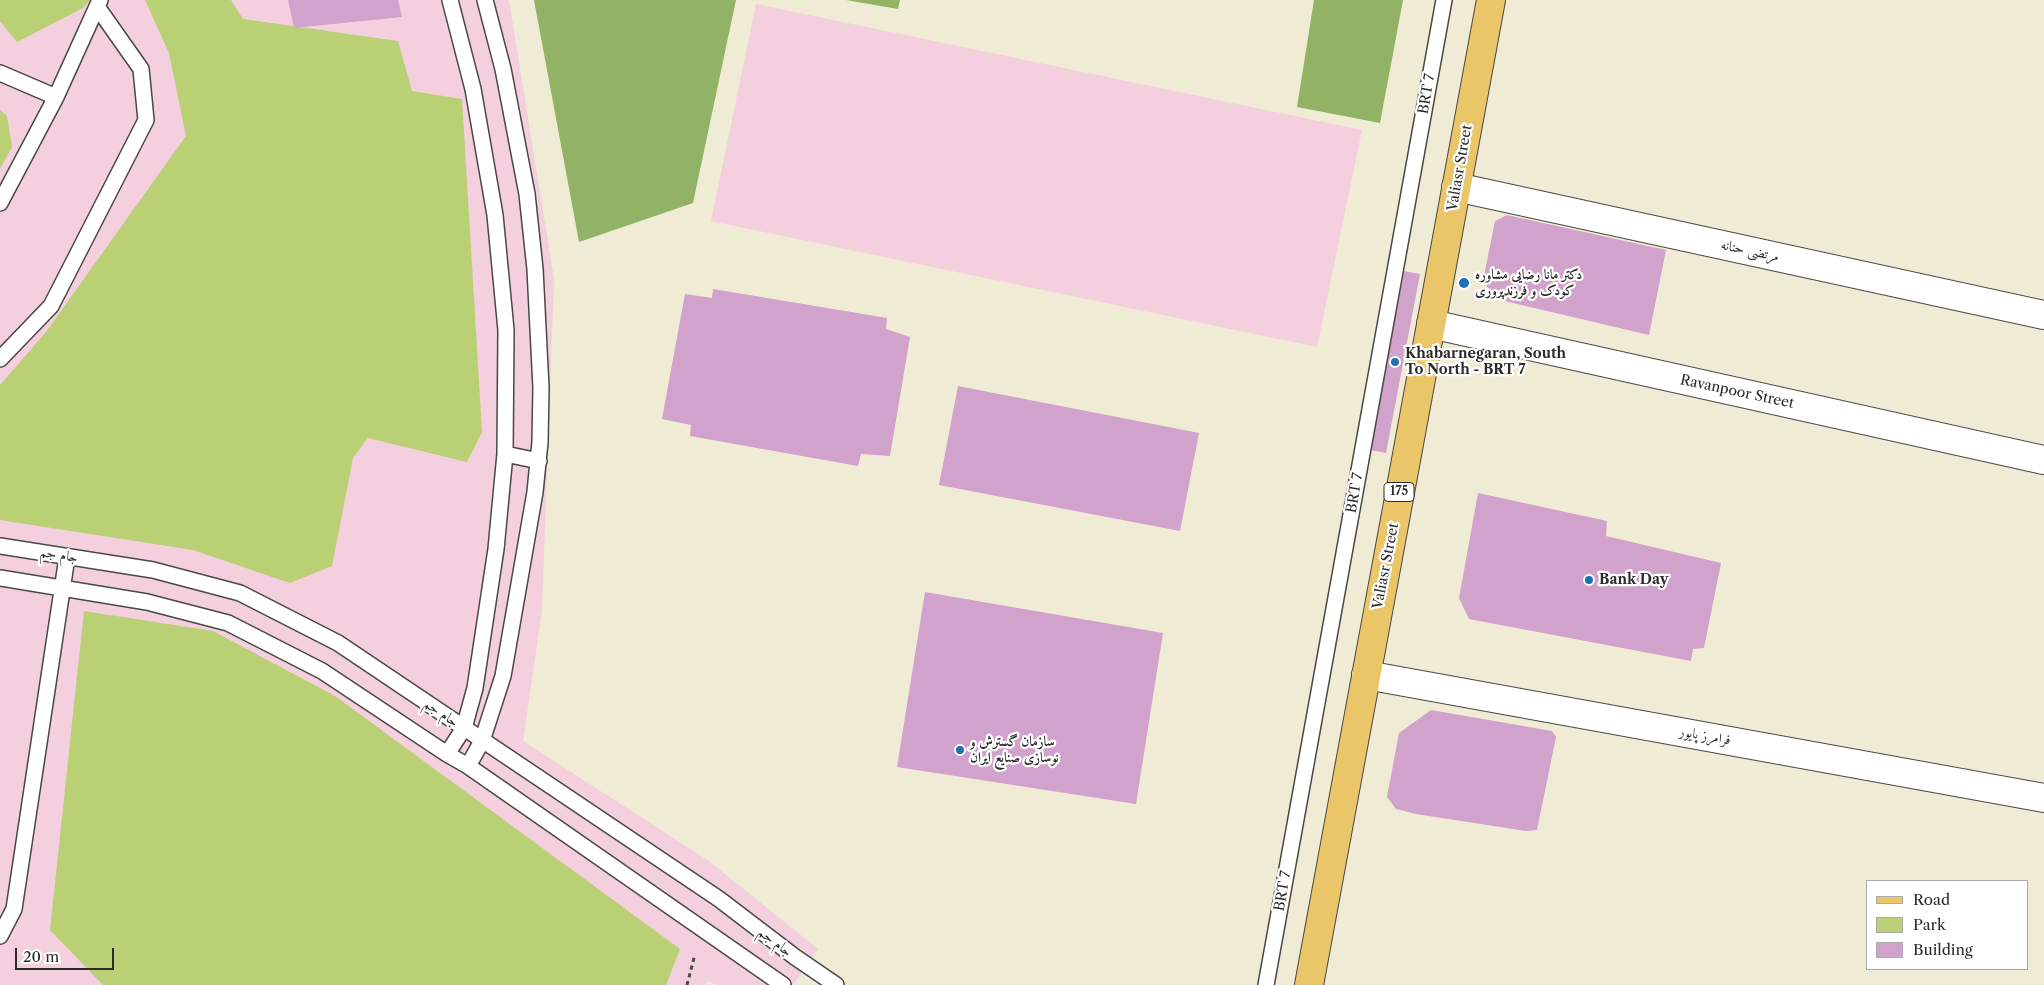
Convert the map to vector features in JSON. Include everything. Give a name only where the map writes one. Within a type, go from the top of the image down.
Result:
[{"type":"main road","name":"Valiasr Street","points":[[1310,985],[1490,0]]},
{"type":"street","name":"مرتضی حنانه","points":[[1456,187],[2044,315]]},
{"type":"street","name":"Ravanpoor Street","points":[[1431,324],[2044,460]]},
{"type":"street","name":"فرامرز پایور","points":[[1366,674],[2044,798]]},
{"type":"lane","points":[[447,754],[464,728],[475,688],[496,549],[505,454],[506,330],[494,215],[473,89],[450,0]]},
{"type":"lane","points":[[468,766],[482,741],[504,676],[527,545],[539,460],[541,388],[535,269],[527,194],[503,69],[485,0]]},
{"type":"lane","name":"BRT 7","points":[[1266,985],[1444,0]]},
{"type":"lane","points":[[0,203],[56,97],[99,4]]},
{"type":"lane","points":[[0,360],[52,306],[146,120],[141,69],[99,4]]},
{"type":"lane","points":[[0,73],[56,97]]},
{"type":"lane","points":[[505,454],[539,460]]},
{"type":"lane","name":"جام جم","points":[[0,546],[153,570],[240,593],[338,643],[718,899],[836,985]]},
{"type":"lane","points":[[0,936],[14,909],[67,556]]},
{"type":"lane","points":[[0,578],[147,602],[228,623],[322,671],[468,766],[783,985]]},
{"type":"shaded area","points":[[0,0],[509,0],[554,279],[542,610],[523,741],[709,861],[818,949],[793,985],[717,985],[707,981],[706,985],[0,985]]},
{"type":"shaded area","points":[[756,4],[1362,130],[1317,347],[711,221]]},
{"type":"green space","points":[[0,0],[90,0],[83,8],[17,42],[0,21]]},
{"type":"green space","points":[[145,0],[231,0],[243,19],[398,41],[412,91],[462,99],[482,432],[467,462],[368,438],[353,458],[332,566],[290,583],[193,550],[0,520],[0,385],[46,332],[186,136],[169,53]]},
{"type":"green space","points":[[534,0],[736,0],[693,203],[579,242]]},
{"type":"green space","points":[[846,0],[900,0],[898,9]]},
{"type":"green space","points":[[1314,0],[1403,0],[1380,123],[1297,107]]},
{"type":"green space","points":[[0,110],[7,116],[12,147],[0,169]]},
{"type":"green space","points":[[84,611],[213,631],[335,696],[680,949],[666,985],[103,985],[50,930]]},
{"type":"building","points":[[288,0],[398,0],[402,17],[294,28]]},
{"type":"building","points":[[1507,215],[1666,250],[1649,335],[1496,299],[1483,281],[1495,221]]},
{"type":"building","name":"Khabarnegaran, South To North - BRT 7","points":[[1404,271],[1420,274],[1386,453],[1370,450]]},
{"type":"building","points":[[713,289],[887,318],[886,329],[910,337],[890,456],[861,454],[858,466],[690,436],[691,425],[662,419],[685,294],[712,298]]},
{"type":"building","points":[[958,386],[1199,433],[1180,531],[939,485]]},
{"type":"building","name":"Bank Day","points":[[1478,493],[1607,521],[1606,536],[1721,563],[1704,648],[1693,649],[1691,661],[1469,619],[1459,598]]},
{"type":"building","points":[[925,592],[1163,633],[1136,804],[897,767]]},
{"type":"building","points":[[1431,710],[1552,731],[1556,737],[1537,830],[1526,831],[1416,814],[1396,809],[1387,797],[1399,733]]},
{"type":"place","name":"دکتر مانا رضایی مشاوره کودک و فرزندپروری","points":[[1464,283]]},
{"type":"place","name":"Khabarnegaran, South To North - BRT 7","points":[[1395,362]]},
{"type":"place","name":"Bank Day","points":[[1589,580]]},
{"type":"place","name":"سازمان گسترش و نوسازی صنایع ایران","points":[[960,750]]}]
